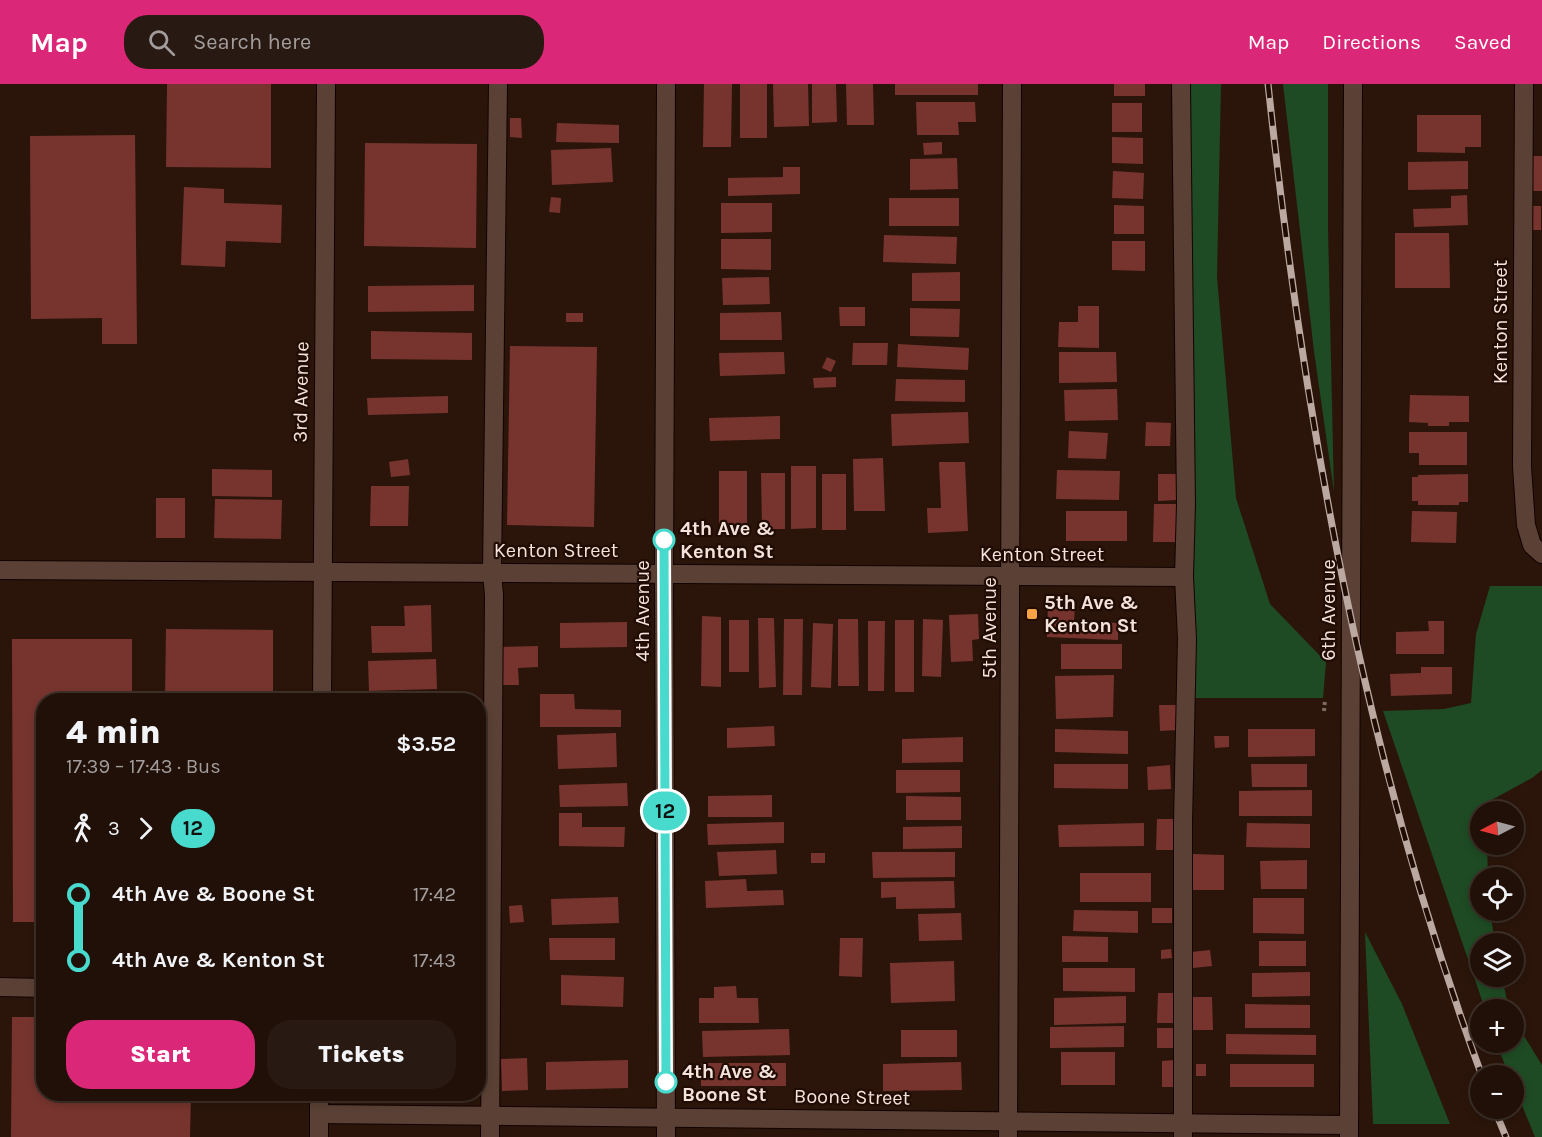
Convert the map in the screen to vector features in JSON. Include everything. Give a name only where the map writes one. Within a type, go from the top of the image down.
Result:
[{"type":"street","name":"3rd Avenue","points":[[321,693],[326,84]]},
{"type":"street","points":[[490,1137],[494,771],[492,573],[498,84]]},
{"type":"street","name":"4th Avenue","points":[[666,84],[664,573],[666,1137]]},
{"type":"street","name":"5th Avenue","points":[[1008,1129],[1012,576],[1012,84]]},
{"type":"street","points":[[1181,84],[1186,530],[1184,577],[1187,639],[1183,823],[1183,1130]]},
{"type":"street","name":"6th Avenue","points":[[1349,1131],[1353,84]]},
{"type":"street","name":"Kenton Street","points":[[1524,84],[1522,467],[1526,525],[1532,545],[1542,554]]},
{"type":"street","name":"Kenton Street","points":[[0,570],[1184,577]]},
{"type":"street","points":[[0,987],[36,988]]},
{"type":"street","points":[[319,1101],[319,1137]]},
{"type":"street","name":"Boone Street","points":[[319,1114],[666,1118],[1008,1129],[1349,1131]]},
{"type":"path","points":[[1324,711],[1325,700]]},
{"type":"green space","points":[[1188,84],[1221,84],[1217,277],[1236,498],[1270,604],[1326,662],[1323,698],[1195,698]]},
{"type":"green space","points":[[1283,84],[1328,84],[1328,228],[1334,492],[1314,351]]},
{"type":"green space","points":[[1490,586],[1542,586],[1542,770],[1490,801],[1470,801],[1470,855],[1487,855],[1488,867],[1470,867],[1470,921],[1492,921],[1493,933],[1470,933],[1470,965],[1383,711],[1444,709],[1471,703],[1476,634]]},
{"type":"green space","points":[[1365,932],[1402,1004],[1450,1124],[1373,1124]]},
{"type":"green space","points":[[1477,987],[1504,987],[1507,999],[1482,999]]},
{"type":"green space","points":[[1524,1036],[1542,1065],[1542,1137],[1535,1137],[1524,1110],[1524,1065],[1505,1065],[1500,1053],[1524,1053]]},
{"type":"building","points":[[167,84],[271,84],[271,168],[166,167]]},
{"type":"building","points":[[704,84],[732,84],[731,147],[703,147]]},
{"type":"building","points":[[740,84],[767,84],[767,138],[740,138]]},
{"type":"building","points":[[773,84],[808,84],[809,126],[774,127]]},
{"type":"building","points":[[812,84],[836,84],[837,122],[812,123]]},
{"type":"building","points":[[846,84],[873,84],[874,125],[847,125]]},
{"type":"building","points":[[895,84],[978,84],[978,95],[895,95]]},
{"type":"building","points":[[1114,84],[1145,84],[1145,96],[1114,96]]},
{"type":"building","points":[[916,102],[975,102],[976,122],[958,122],[959,135],[917,135]]},
{"type":"building","points":[[1112,103],[1142,103],[1142,132],[1112,132]]},
{"type":"building","points":[[1417,115],[1481,115],[1481,147],[1465,147],[1465,153],[1417,152]]},
{"type":"building","points":[[510,118],[521,118],[522,138],[510,137]]},
{"type":"building","points":[[557,123],[619,125],[619,143],[556,142]]},
{"type":"building","points":[[135,135],[137,344],[102,344],[102,318],[31,319],[30,136]]},
{"type":"building","points":[[1112,137],[1143,138],[1143,164],[1112,163]]},
{"type":"building","points":[[942,142],[942,154],[924,155],[923,143]]},
{"type":"building","points":[[365,143],[477,144],[476,248],[364,246]]},
{"type":"building","points":[[611,148],[613,182],[552,185],[551,150]]},
{"type":"building","points":[[1528,156],[1542,156],[1542,191],[1528,191]]},
{"type":"building","points":[[957,158],[958,189],[910,190],[910,159]]},
{"type":"building","points":[[1468,161],[1468,189],[1408,190],[1408,162]]},
{"type":"building","points":[[783,167],[800,167],[800,194],[728,196],[728,178],[783,177]]},
{"type":"building","points":[[1113,171],[1144,173],[1143,199],[1112,198]]},
{"type":"building","points":[[184,187],[224,189],[224,203],[282,205],[281,243],[226,241],[225,267],[181,265]]},
{"type":"building","points":[[1467,195],[1468,225],[1414,227],[1413,209],[1451,208],[1451,196]]},
{"type":"building","points":[[551,197],[561,198],[560,213],[549,212]]},
{"type":"building","points":[[889,198],[959,198],[959,226],[889,226]]},
{"type":"building","points":[[721,203],[772,203],[772,232],[721,233]]},
{"type":"building","points":[[1114,205],[1144,206],[1144,234],[1114,234]]},
{"type":"building","points":[[1530,206],[1541,206],[1541,230],[1529,230]]},
{"type":"building","points":[[1395,233],[1449,233],[1450,288],[1395,288]]},
{"type":"building","points":[[884,235],[957,237],[956,264],[883,262]]},
{"type":"building","points":[[721,239],[771,239],[771,270],[721,269]]},
{"type":"building","points":[[1112,241],[1145,241],[1145,271],[1112,270]]},
{"type":"building","points":[[960,272],[960,301],[912,301],[912,273]]},
{"type":"building","points":[[769,277],[770,304],[723,305],[722,278]]},
{"type":"building","points":[[474,285],[474,311],[368,312],[368,286]]},
{"type":"building","points":[[1078,306],[1099,306],[1099,348],[1058,347],[1059,322],[1078,322]]},
{"type":"building","points":[[839,307],[865,307],[865,326],[840,326]]},
{"type":"building","points":[[910,308],[960,309],[959,337],[910,336]]},
{"type":"building","points":[[781,312],[782,340],[720,340],[720,313]]},
{"type":"building","points":[[566,313],[583,313],[583,322],[566,322]]},
{"type":"building","points":[[371,331],[472,333],[472,360],[371,359]]},
{"type":"building","points":[[853,343],[888,343],[887,365],[852,365]]},
{"type":"building","points":[[898,344],[969,348],[968,370],[897,367]]},
{"type":"building","points":[[510,346],[597,347],[594,527],[507,525]]},
{"type":"building","points":[[784,352],[785,374],[720,376],[719,353]]},
{"type":"building","points":[[1059,352],[1116,352],[1117,382],[1059,383]]},
{"type":"building","points":[[827,357],[836,361],[831,372],[822,368]]},
{"type":"building","points":[[836,377],[836,387],[814,388],[813,378]]},
{"type":"building","points":[[896,379],[965,380],[965,402],[895,401]]},
{"type":"building","points":[[1117,389],[1118,420],[1065,421],[1064,390]]},
{"type":"building","points":[[1410,395],[1469,396],[1469,422],[1449,422],[1449,426],[1428,426],[1428,423],[1409,422]]},
{"type":"building","points":[[448,396],[448,413],[368,415],[367,398]]},
{"type":"building","points":[[968,412],[969,443],[892,446],[891,414]]},
{"type":"building","points":[[780,416],[780,439],[710,441],[709,418]]},
{"type":"building","points":[[1146,422],[1171,423],[1170,446],[1145,446]]},
{"type":"building","points":[[1069,431],[1108,433],[1106,459],[1068,458]]},
{"type":"building","points":[[1409,432],[1467,432],[1467,465],[1419,465],[1419,453],[1409,453]]},
{"type":"building","points":[[883,458],[885,511],[854,511],[853,459]]},
{"type":"building","points":[[408,459],[410,475],[391,477],[389,462]]},
{"type":"building","points":[[939,462],[965,462],[968,531],[928,533],[927,508],[941,508]]},
{"type":"building","points":[[791,466],[816,466],[816,528],[791,529]]},
{"type":"building","points":[[212,469],[272,470],[272,497],[212,496]]},
{"type":"building","points":[[1057,470],[1120,471],[1119,500],[1056,499]]},
{"type":"building","points":[[719,471],[747,471],[747,528],[719,528]]},
{"type":"building","points":[[761,473],[785,473],[785,529],[762,529]]},
{"type":"building","points":[[822,474],[846,474],[846,530],[822,530]]},
{"type":"building","points":[[1158,474],[1177,474],[1177,500],[1158,501]]},
{"type":"building","points":[[1468,474],[1468,502],[1459,502],[1459,505],[1418,505],[1418,501],[1412,501],[1412,477]]},
{"type":"building","points":[[371,486],[409,486],[408,526],[370,526]]},
{"type":"building","points":[[156,498],[185,498],[185,538],[156,538]]},
{"type":"building","points":[[215,499],[282,500],[281,539],[214,538]]},
{"type":"building","points":[[1154,504],[1178,504],[1178,542],[1153,542]]},
{"type":"building","points":[[1066,511],[1127,511],[1127,541],[1066,541]]},
{"type":"building","points":[[1412,511],[1457,512],[1456,543],[1411,542]]},
{"type":"building","points":[[431,605],[432,652],[372,653],[371,626],[405,626],[404,606]]},
{"type":"building","points":[[1048,606],[1075,607],[1074,621],[1118,623],[1118,640],[1047,637]]},
{"type":"building","points":[[978,614],[979,639],[972,640],[973,661],[951,662],[949,615]]},
{"type":"building","points":[[702,616],[721,617],[721,687],[701,686]]},
{"type":"building","points":[[758,618],[774,618],[776,687],[759,688]]},
{"type":"building","points":[[784,619],[803,619],[802,695],[783,695]]},
{"type":"building","points":[[838,619],[858,619],[859,686],[838,686]]},
{"type":"building","points":[[923,619],[943,620],[941,677],[922,676]]},
{"type":"building","points":[[729,620],[749,620],[749,672],[729,672]]},
{"type":"building","points":[[895,620],[914,620],[914,692],[895,692]]},
{"type":"building","points":[[868,621],[885,621],[884,691],[868,691]]},
{"type":"building","points":[[1428,621],[1444,621],[1444,654],[1396,654],[1396,632],[1429,631]]},
{"type":"building","points":[[627,622],[627,647],[560,648],[560,623]]},
{"type":"building","points":[[813,623],[833,624],[831,688],[811,687]]},
{"type":"building","points":[[166,629],[273,630],[273,693],[165,693]]},
{"type":"building","points":[[12,639],[132,639],[132,693],[36,693],[36,922],[13,922]]},
{"type":"building","points":[[1061,644],[1122,644],[1122,669],[1061,669]]},
{"type":"building","points":[[538,646],[538,667],[518,668],[519,685],[499,685],[498,647]]},
{"type":"building","points":[[436,659],[437,689],[369,691],[368,661]]},
{"type":"building","points":[[1421,667],[1452,667],[1452,694],[1391,696],[1390,674],[1421,673]]},
{"type":"building","points":[[1114,675],[1113,717],[1056,719],[1055,676]]},
{"type":"building","points":[[540,694],[574,694],[575,709],[621,710],[621,727],[540,727]]},
{"type":"building","points":[[1159,705],[1177,705],[1178,730],[1160,731]]},
{"type":"building","points":[[774,726],[775,746],[727,748],[727,728]]},
{"type":"building","points":[[1055,729],[1128,731],[1128,754],[1055,752]]},
{"type":"building","points":[[1248,729],[1315,729],[1315,756],[1248,757]]},
{"type":"building","points":[[616,733],[617,767],[558,769],[557,735]]},
{"type":"building","points":[[1214,736],[1229,736],[1229,747],[1215,748]]},
{"type":"building","points":[[963,737],[963,762],[902,763],[902,739]]},
{"type":"building","points":[[1054,764],[1128,764],[1128,789],[1054,788]]},
{"type":"building","points":[[1251,764],[1307,764],[1307,787],[1252,787]]},
{"type":"building","points":[[1170,765],[1171,789],[1148,790],[1147,767]]},
{"type":"building","points":[[896,770],[960,770],[960,792],[896,793]]},
{"type":"building","points":[[627,783],[628,806],[560,807],[559,785]]},
{"type":"building","points":[[1312,790],[1312,816],[1239,816],[1239,791]]},
{"type":"building","points":[[772,795],[772,817],[708,817],[708,796]]},
{"type":"building","points":[[906,796],[961,797],[961,820],[906,820]]},
{"type":"building","points":[[559,813],[582,813],[582,827],[625,827],[624,847],[559,846]]},
{"type":"building","points":[[1157,819],[1176,819],[1176,850],[1156,850]]},
{"type":"building","points":[[784,822],[784,843],[708,845],[707,824]]},
{"type":"building","points":[[1144,823],[1144,846],[1059,847],[1058,825]]},
{"type":"building","points":[[1247,823],[1310,824],[1310,848],[1246,847]]},
{"type":"building","points":[[962,826],[962,848],[903,849],[903,827]]},
{"type":"building","points":[[776,850],[777,874],[719,876],[717,852]]},
{"type":"building","points":[[872,852],[955,852],[955,877],[873,878]]},
{"type":"building","points":[[811,853],[825,853],[825,863],[811,863]]},
{"type":"building","points":[[1193,854],[1224,855],[1224,890],[1193,890]]},
{"type":"building","points":[[1307,860],[1307,889],[1261,889],[1260,861]]},
{"type":"building","points":[[1080,873],[1151,873],[1151,902],[1080,902]]},
{"type":"building","points":[[746,879],[747,891],[783,890],[784,905],[706,908],[705,881]]},
{"type":"building","points":[[954,881],[955,908],[896,909],[896,897],[881,898],[881,882]]},
{"type":"building","points":[[618,897],[619,923],[552,925],[551,899]]},
{"type":"building","points":[[1253,898],[1304,898],[1304,934],[1253,933]]},
{"type":"building","points":[[522,905],[524,922],[510,923],[509,906]]},
{"type":"building","points":[[1152,908],[1172,908],[1172,923],[1152,923]]},
{"type":"building","points":[[1074,910],[1138,911],[1138,933],[1073,931]]},
{"type":"building","points":[[961,913],[962,940],[919,941],[918,914]]},
{"type":"building","points":[[1062,936],[1108,937],[1108,962],[1062,962]]},
{"type":"building","points":[[549,938],[615,938],[615,960],[550,960]]},
{"type":"building","points":[[840,938],[863,938],[862,977],[839,976]]},
{"type":"building","points":[[1259,941],[1306,941],[1306,966],[1259,966]]},
{"type":"building","points":[[1171,949],[1172,958],[1161,959],[1161,950]]},
{"type":"building","points":[[1210,950],[1212,966],[1193,968],[1191,952]]},
{"type":"building","points":[[954,961],[955,1001],[891,1003],[890,963]]},
{"type":"building","points":[[1063,968],[1135,968],[1135,992],[1063,991]]},
{"type":"building","points":[[1310,972],[1310,996],[1252,997],[1252,973]]},
{"type":"building","points":[[561,975],[624,977],[623,1007],[561,1005]]},
{"type":"building","points":[[736,986],[737,998],[758,998],[759,1023],[699,1023],[699,998],[714,998],[714,987]]},
{"type":"building","points":[[1158,993],[1173,993],[1173,1023],[1157,1023]]},
{"type":"building","points":[[1126,996],[1126,1023],[1054,1025],[1054,998]]},
{"type":"building","points":[[1192,997],[1212,997],[1213,1030],[1192,1030]]},
{"type":"building","points":[[1245,1004],[1310,1005],[1310,1028],[1245,1028]]},
{"type":"building","points":[[12,1017],[36,1017],[36,1101],[191,1101],[190,1137],[11,1137]]},
{"type":"building","points":[[1124,1026],[1124,1047],[1050,1048],[1050,1027]]},
{"type":"building","points":[[1157,1028],[1173,1028],[1173,1048],[1157,1048]]},
{"type":"building","points":[[789,1029],[790,1055],[703,1057],[702,1031]]},
{"type":"building","points":[[901,1030],[957,1030],[957,1057],[901,1057]]},
{"type":"building","points":[[1226,1034],[1316,1035],[1316,1055],[1226,1054]]},
{"type":"building","points":[[1061,1052],[1115,1052],[1115,1085],[1061,1085]]},
{"type":"building","points":[[527,1058],[528,1090],[502,1091],[501,1059]]},
{"type":"building","points":[[628,1060],[628,1088],[546,1090],[546,1062]]},
{"type":"building","points":[[1174,1060],[1174,1087],[1162,1087],[1162,1061]]},
{"type":"building","points":[[961,1062],[962,1090],[883,1091],[883,1064]]},
{"type":"building","points":[[701,1063],[786,1063],[786,1086],[701,1086]]},
{"type":"building","points":[[1196,1064],[1206,1064],[1206,1076],[1196,1076]]},
{"type":"building","points":[[1230,1064],[1314,1064],[1314,1087],[1230,1087]]},
{"type":"railway","points":[[1268,84],[1300,336],[1320,462],[1344,587],[1372,711],[1404,834],[1440,956],[1478,1065]]},
{"type":"railway","points":[[1499,1119],[1506,1137]]},
{"type":"bus line","name":"12","points":[[664,540],[666,1082]]},
{"type":"place","name":"4th Ave & Kenton St","points":[[664,540]]},
{"type":"place","name":"5th Ave & Kenton St","points":[[1032,614]]},
{"type":"place","name":"4th Ave & Boone St","points":[[666,1082]]}]
